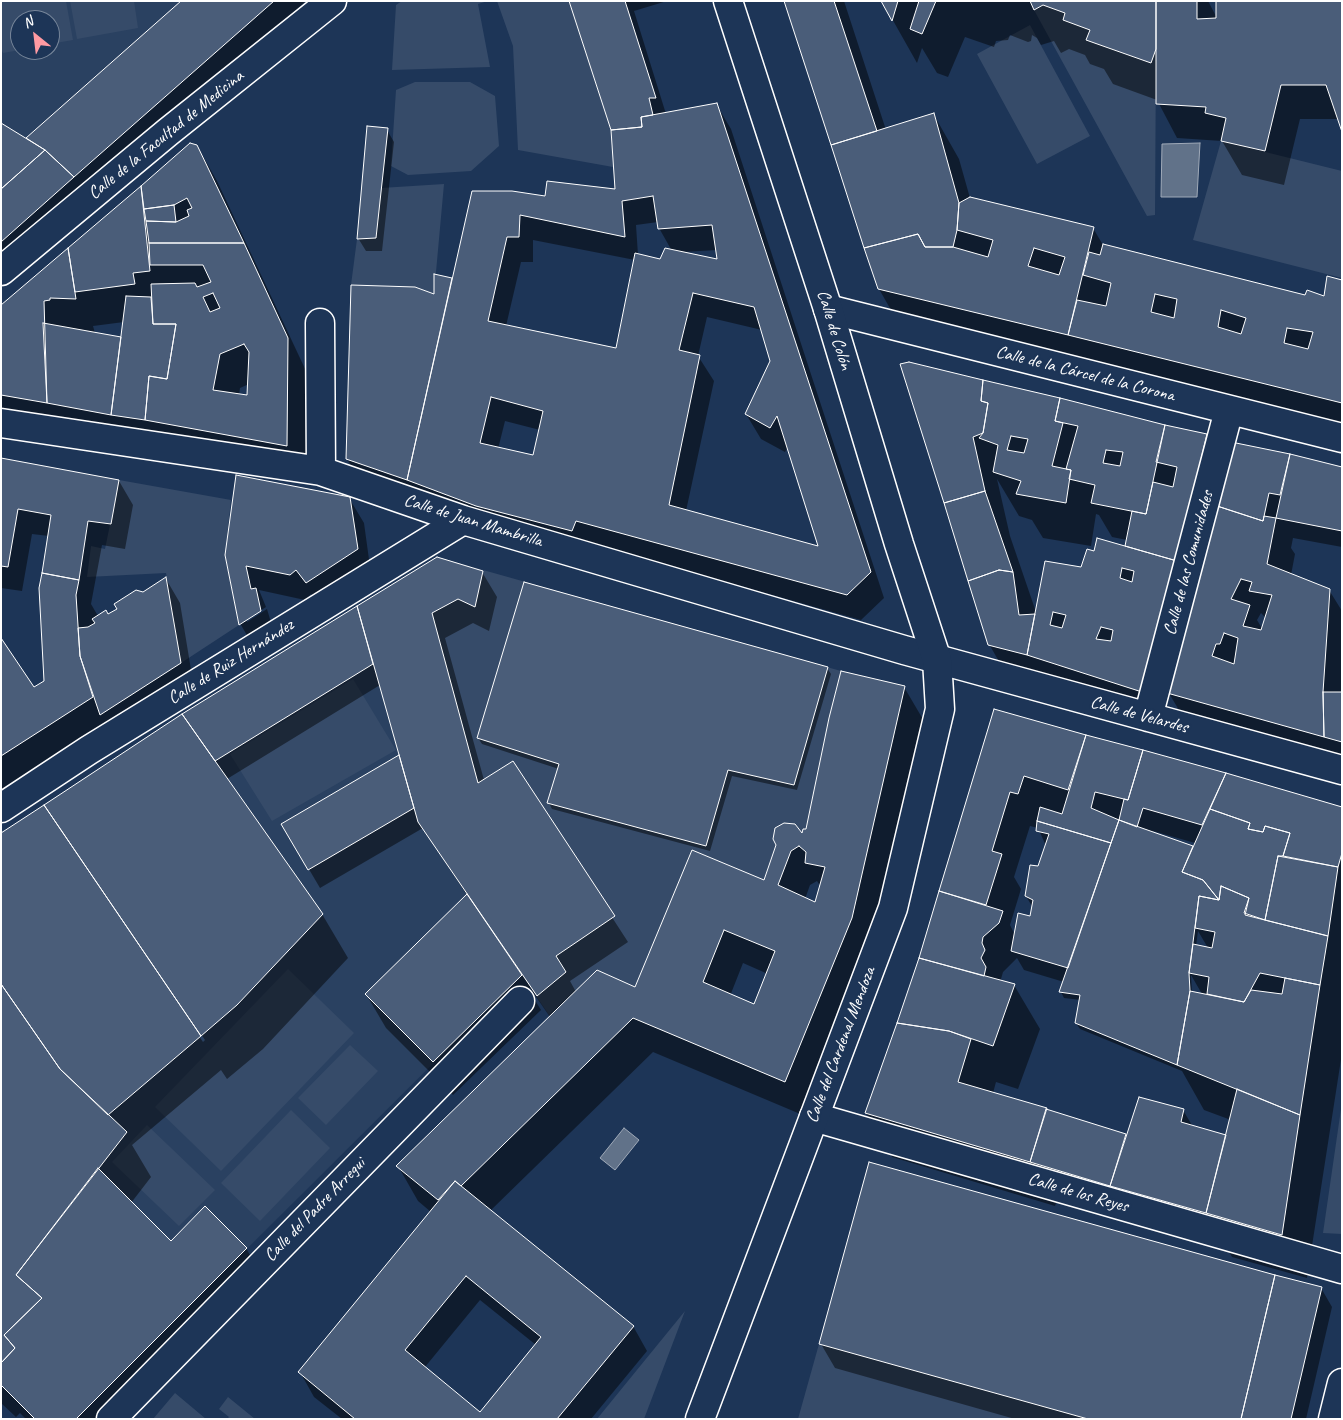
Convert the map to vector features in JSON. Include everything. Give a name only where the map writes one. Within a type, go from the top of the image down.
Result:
[{"type":"street","name":"Calle de la Facultad de Medicina","points":[[1,271],[168,132],[332,1]]},
{"type":"street","name":"Calle de Colón","points":[[728,1],[828,309],[899,544],[937,660]]},
{"type":"street","name":"Calle de la Cárcel de la Corona","points":[[828,309],[1342,438]]},
{"type":"street","points":[[320,323],[321,471]]},
{"type":"street","name":"Calle de las Comunidades","points":[[1148,717],[1229,410]]},
{"type":"street","name":"Calle de Juan Mambrilla","points":[[1,422],[321,471],[463,520],[937,660]]},
{"type":"street","name":"Calle de Ruiz Hernández","points":[[1,808],[89,750],[463,520]]},
{"type":"street","name":"Calle de Velardes","points":[[937,660],[1342,770]]},
{"type":"street","name":"Calle del Cardenal Mendoza","points":[[700,1419],[894,908],[940,709],[937,660]]},
{"type":"street","name":"Calle del Padre Arregui","points":[[111,1419],[520,1001]]},
{"type":"street","name":"Calle de los Reyes","points":[[814,1117],[1342,1269]]},
{"type":"street","points":[[1333,1419],[1342,1383]]},
{"type":"shaded area","points":[[1,1],[273,1],[1,242]]},
{"type":"shaded area","points":[[1,1],[66,1],[73,40],[60,42],[60,10],[10,10],[10,52],[3,53],[1,49]]},
{"type":"shaded area","points":[[70,1],[134,1],[138,28],[77,39]]},
{"type":"shaded area","points":[[402,1],[488,1],[478,4],[490,67],[392,70],[396,5]]},
{"type":"shaded area","points":[[497,1],[569,1],[611,130],[613,167],[518,150],[513,46]]},
{"type":"shaded area","points":[[1043,5],[1065,13],[1090,30],[1087,40],[1150,63],[1156,49],[1155,215],[1147,216],[1034,10]]},
{"type":"shaded area","points":[[1030,25],[1090,136],[1037,164],[977,54]]},
{"type":"shaded area","points":[[415,82],[470,82],[495,96],[499,146],[471,171],[408,175],[391,166],[396,90]]},
{"type":"shaded area","points":[[1221,141],[1342,171],[1342,278],[1193,240]]},
{"type":"shaded area","points":[[1200,143],[1197,197],[1161,197],[1162,144]]},
{"type":"shaded area","points":[[444,184],[434,294],[415,287],[351,285],[357,239],[376,238],[381,188]]},
{"type":"shaded area","points":[[119,480],[231,500],[225,555],[239,625],[181,663],[166,573],[87,577],[91,546],[105,549]]},
{"type":"shaded area","points":[[437,557],[841,671],[829,718],[806,829],[803,829],[802,833],[795,824],[784,823],[776,828],[773,839],[776,845],[764,880],[692,850],[635,987],[597,970],[549,1015],[418,822],[357,606]]},
{"type":"shaded area","points":[[357,606],[418,822],[522,975],[76,1419],[15,1348],[108,1115],[237,1005],[323,914],[182,714]]},
{"type":"shaded area","points":[[353,679],[396,750],[272,821],[230,754]]},
{"type":"shaded area","points":[[288,969],[354,1033],[221,1171],[155,1107]]},
{"type":"shaded area","points":[[350,1045],[378,1071],[326,1125],[298,1098]]},
{"type":"shaded area","points":[[1342,1102],[1342,1234],[1323,1233]]},
{"type":"shaded area","points":[[291,1110],[330,1148],[260,1221],[221,1183]]},
{"type":"shaded area","points":[[147,1125],[215,1190],[179,1226],[112,1162]]},
{"type":"shaded area","points":[[624,1128],[639,1140],[615,1170],[600,1158]]},
{"type":"shaded area","points":[[685,1311],[644,1419],[597,1419]]},
{"type":"shaded area","points":[[819,1344],[948,1380],[1088,1419],[798,1419]]},
{"type":"shaded area","points":[[175,1393],[206,1419],[153,1419]]},
{"type":"shaded area","points":[[228,1397],[255,1419],[227,1419],[229,1417],[219,1409]]},
{"type":"building","points":[[181,1],[274,1],[74,177],[45,150],[26,138]]},
{"type":"building","points":[[569,1],[625,1],[656,98],[649,98],[653,115],[641,117],[642,127],[611,130]]},
{"type":"building","points":[[784,1],[834,1],[877,131],[831,145]]},
{"type":"building","points":[[881,1],[898,1],[892,21]]},
{"type":"building","points":[[919,1],[936,1],[922,34],[910,29]]},
{"type":"building","points":[[1030,1],[1156,1],[1156,49],[1151,63],[1086,40],[1090,30],[1063,20],[1065,13],[1043,5],[1034,10]]},
{"type":"building","points":[[1156,1],[1197,1],[1197,19],[1216,18],[1216,1],[1342,1],[1342,132],[1326,85],[1281,85],[1265,151],[1221,141],[1226,118],[1205,113],[1206,107],[1156,104]]},
{"type":"building","points":[[717,103],[871,572],[847,595],[576,521],[572,531],[476,506],[407,480],[472,191],[512,191],[545,196],[547,181],[615,189],[611,130],[642,127],[641,117]],"holes":[[[653,196],[658,229],[712,225],[717,259],[665,248],[660,259],[635,253],[616,348],[488,321],[507,237],[519,237],[520,215],[625,237],[622,201]],[[693,293],[754,307],[770,361],[745,414],[770,428],[777,416],[818,546],[669,505],[700,355],[679,350]],[[491,397],[543,411],[533,455],[480,443]]]},
{"type":"building","points":[[934,113],[959,203],[957,230],[953,247],[925,247],[918,234],[864,248],[831,145]]},
{"type":"building","points":[[1,123],[45,150],[1,189]]},
{"type":"building","points":[[367,126],[388,128],[376,238],[357,239]]},
{"type":"building","points":[[190,143],[197,145],[244,243],[149,243],[146,221],[176,222],[189,216],[187,210],[192,208],[187,198],[174,205],[144,209],[141,186]]},
{"type":"building","points":[[45,150],[74,177],[1,242],[1,189]]},
{"type":"building","points":[[141,186],[150,271],[133,273],[135,284],[75,292],[68,248]]},
{"type":"building","points":[[970,197],[1094,227],[1068,335],[878,289],[864,248],[918,234],[925,247],[953,247],[988,257],[993,240],[957,230],[959,203]],"holes":[[[1034,248],[1065,257],[1059,275],[1028,266]]]},
{"type":"building","points":[[174,205],[176,222],[146,221],[144,209]]},
{"type":"building","points":[[149,243],[244,243],[288,338],[287,446],[145,420],[149,376],[167,379],[176,324],[153,324],[151,284],[195,283],[197,287],[211,282],[203,265],[150,265]],"holes":[[[213,293],[220,308],[210,312],[203,297]],[[244,344],[249,352],[247,395],[213,390],[220,354]]]},
{"type":"building","points":[[1103,244],[1305,295],[1307,290],[1324,296],[1327,276],[1342,280],[1342,403],[1068,335],[1077,300],[1106,306],[1111,283],[1083,275],[1089,252],[1100,255]],"holes":[[[1155,294],[1177,299],[1174,318],[1151,312]],[[1221,310],[1246,318],[1241,334],[1218,327]],[[1287,328],[1313,332],[1308,349],[1284,343]]]},
{"type":"building","points":[[68,248],[76,299],[50,298],[50,300],[44,301],[47,403],[1,395],[1,305]]},
{"type":"building","points":[[434,274],[452,278],[407,480],[346,459],[351,285],[415,287],[434,294]]},
{"type":"building","points":[[126,296],[151,297],[153,324],[176,324],[167,379],[149,376],[145,420],[111,415]]},
{"type":"building","points":[[43,323],[121,337],[111,415],[47,403]]},
{"type":"building","points":[[909,362],[983,380],[981,401],[988,403],[983,433],[973,437],[985,491],[944,503],[900,364]]},
{"type":"building","points":[[983,380],[1060,398],[1055,421],[1063,423],[1052,466],[1071,470],[1066,503],[1016,494],[1021,481],[993,472],[998,445],[979,438],[983,433],[988,403],[981,401]],"holes":[[[1011,436],[1028,439],[1024,453],[1007,450]]]},
{"type":"building","points":[[1060,398],[1165,425],[1146,514],[1091,503],[1095,485],[1069,479],[1071,470],[1066,469],[1078,426],[1055,421]],"holes":[[[1106,450],[1123,452],[1120,466],[1103,463]]]},
{"type":"building","points":[[1165,425],[1207,434],[1177,561],[1125,546],[1132,511],[1146,514],[1153,482],[1173,487],[1177,467],[1156,462]]},
{"type":"building","points":[[1231,442],[1290,454],[1280,495],[1269,493],[1263,521],[1214,505]]},
{"type":"building","points":[[1290,454],[1342,467],[1342,531],[1276,518]]},
{"type":"building","points":[[1,458],[119,480],[111,524],[88,521],[79,580],[42,573],[51,515],[18,509],[8,567],[1,566]]},
{"type":"building","points":[[236,475],[350,497],[358,549],[306,583],[296,570],[290,575],[246,566],[251,589],[256,588],[261,611],[239,625],[225,555]]},
{"type":"building","points":[[985,491],[1013,572],[999,570],[968,581],[944,503]]},
{"type":"building","points":[[1214,505],[1263,521],[1264,516],[1276,518],[1267,564],[1330,589],[1323,692],[1324,737],[1167,693]],"holes":[[[1241,579],[1252,582],[1249,591],[1272,595],[1261,630],[1243,626],[1250,605],[1231,599]],[[1224,633],[1238,638],[1234,664],[1212,656],[1216,644],[1220,644]]]},
{"type":"building","points":[[1097,538],[1177,561],[1142,692],[1027,655],[1045,561],[1081,567],[1087,549],[1094,551]],"holes":[[[1122,568],[1134,571],[1132,582],[1120,578]],[[1053,612],[1066,615],[1062,628],[1050,625]],[[1101,627],[1113,630],[1111,641],[1096,639]]]},
{"type":"building","points":[[437,557],[483,571],[475,607],[458,599],[432,613],[478,783],[513,761],[615,916],[556,956],[566,972],[537,996],[418,822],[357,606]]},
{"type":"building","points":[[999,570],[1013,572],[1019,615],[1035,614],[1027,655],[988,645],[968,581]]},
{"type":"building","points":[[42,573],[79,580],[76,595],[80,656],[93,697],[1,756],[1,638],[34,687],[44,681],[39,588]]},
{"type":"building","points":[[166,577],[181,663],[100,715],[80,656],[78,628],[88,627],[95,623],[92,619],[106,610],[108,614],[117,609],[114,604],[136,590],[143,592]]},
{"type":"building","points":[[524,582],[828,667],[794,785],[728,770],[706,846],[547,803],[559,764],[477,738]]},
{"type":"building","points":[[357,606],[373,664],[215,761],[182,714]]},
{"type":"building","points":[[841,671],[905,686],[852,918],[785,1082],[633,1018],[461,1186],[455,1181],[438,1200],[396,1166],[597,970],[635,987],[692,850],[764,880],[776,845],[773,839],[775,828],[784,823],[795,824],[802,833],[803,829],[806,829],[829,718]],"holes":[[[799,846],[806,852],[805,863],[825,867],[815,902],[778,885],[791,851]],[[724,930],[775,951],[754,1004],[703,982]]]},
{"type":"building","points":[[1323,692],[1342,692],[1342,742],[1324,737]]},
{"type":"building","points":[[994,709],[1086,735],[1068,790],[1024,776],[1018,794],[1010,792],[992,851],[1002,854],[986,905],[939,891]]},
{"type":"building","points":[[182,714],[323,914],[237,1005],[201,1036],[44,805]]},
{"type":"building","points":[[1086,735],[1143,750],[1128,800],[1095,792],[1091,808],[1119,820],[1111,843],[1037,821],[1040,807],[1062,814]]},
{"type":"building","points":[[1143,750],[1226,773],[1202,825],[1143,808],[1137,827],[1119,820],[1124,799],[1128,800]]},
{"type":"building","points":[[399,755],[414,808],[308,870],[281,824]]},
{"type":"building","points":[[1226,773],[1342,807],[1342,853],[1338,867],[1283,856],[1290,833],[1265,826],[1263,832],[1248,829],[1250,823],[1210,809]]},
{"type":"building","points":[[44,805],[201,1036],[108,1115],[60,1069],[1,984],[1,833]]},
{"type":"building","points":[[1210,809],[1250,823],[1248,829],[1263,832],[1265,826],[1290,833],[1283,856],[1278,856],[1265,920],[1244,913],[1249,898],[1221,886],[1219,900],[1203,880],[1182,872]]},
{"type":"building","points":[[1119,820],[1193,846],[1182,872],[1203,880],[1219,900],[1199,896],[1189,973],[1190,991],[1177,1065],[1075,1023],[1080,995],[1059,992]]},
{"type":"building","points":[[1037,821],[1111,843],[1068,968],[1011,951],[1018,913],[1030,916],[1033,900],[1025,896],[1030,865],[1038,866],[1049,834],[1036,831]]},
{"type":"building","points":[[1278,856],[1338,867],[1328,936],[1265,920]]},
{"type":"building","points":[[1221,886],[1249,898],[1245,915],[1328,936],[1320,985],[1260,973],[1244,1002],[1207,994],[1209,977],[1189,973],[1193,944],[1212,948],[1215,932],[1195,928],[1199,896],[1219,900]]},
{"type":"building","points":[[939,891],[1003,911],[999,923],[983,937],[982,943],[985,950],[981,958],[986,967],[984,976],[919,958]]},
{"type":"building","points":[[467,894],[522,975],[433,1062],[365,994]]},
{"type":"building","points":[[919,958],[1015,984],[993,1046],[949,1031],[897,1023]]},
{"type":"building","points":[[1285,978],[1320,985],[1300,1115],[1177,1065],[1190,991],[1244,1002],[1251,990],[1282,994]]},
{"type":"building","points":[[1,984],[60,1069],[127,1132],[16,1275],[42,1298],[4,1335],[15,1348],[1,1363]]},
{"type":"building","points":[[897,1023],[949,1031],[971,1039],[958,1082],[1047,1108],[1030,1162],[865,1113]]},
{"type":"building","points":[[1237,1089],[1300,1115],[1282,1235],[1206,1213]]},
{"type":"building","points":[[1139,1097],[1184,1109],[1181,1122],[1226,1135],[1206,1213],[1110,1186]]},
{"type":"building","points":[[1046,1109],[1126,1134],[1110,1186],[1030,1162]]},
{"type":"building","points":[[869,1162],[1275,1275],[1241,1419],[1088,1419],[819,1344]]},
{"type":"building","points":[[98,1168],[171,1241],[205,1206],[247,1248],[76,1419],[35,1419],[1,1385],[1,1363],[15,1348],[4,1335],[42,1298],[16,1275]]},
{"type":"building","points":[[455,1181],[634,1326],[557,1419],[355,1419],[298,1372]],"holes":[[[466,1276],[541,1337],[480,1412],[405,1350]]]},
{"type":"building","points":[[1275,1275],[1322,1287],[1291,1419],[1241,1419]]}]
